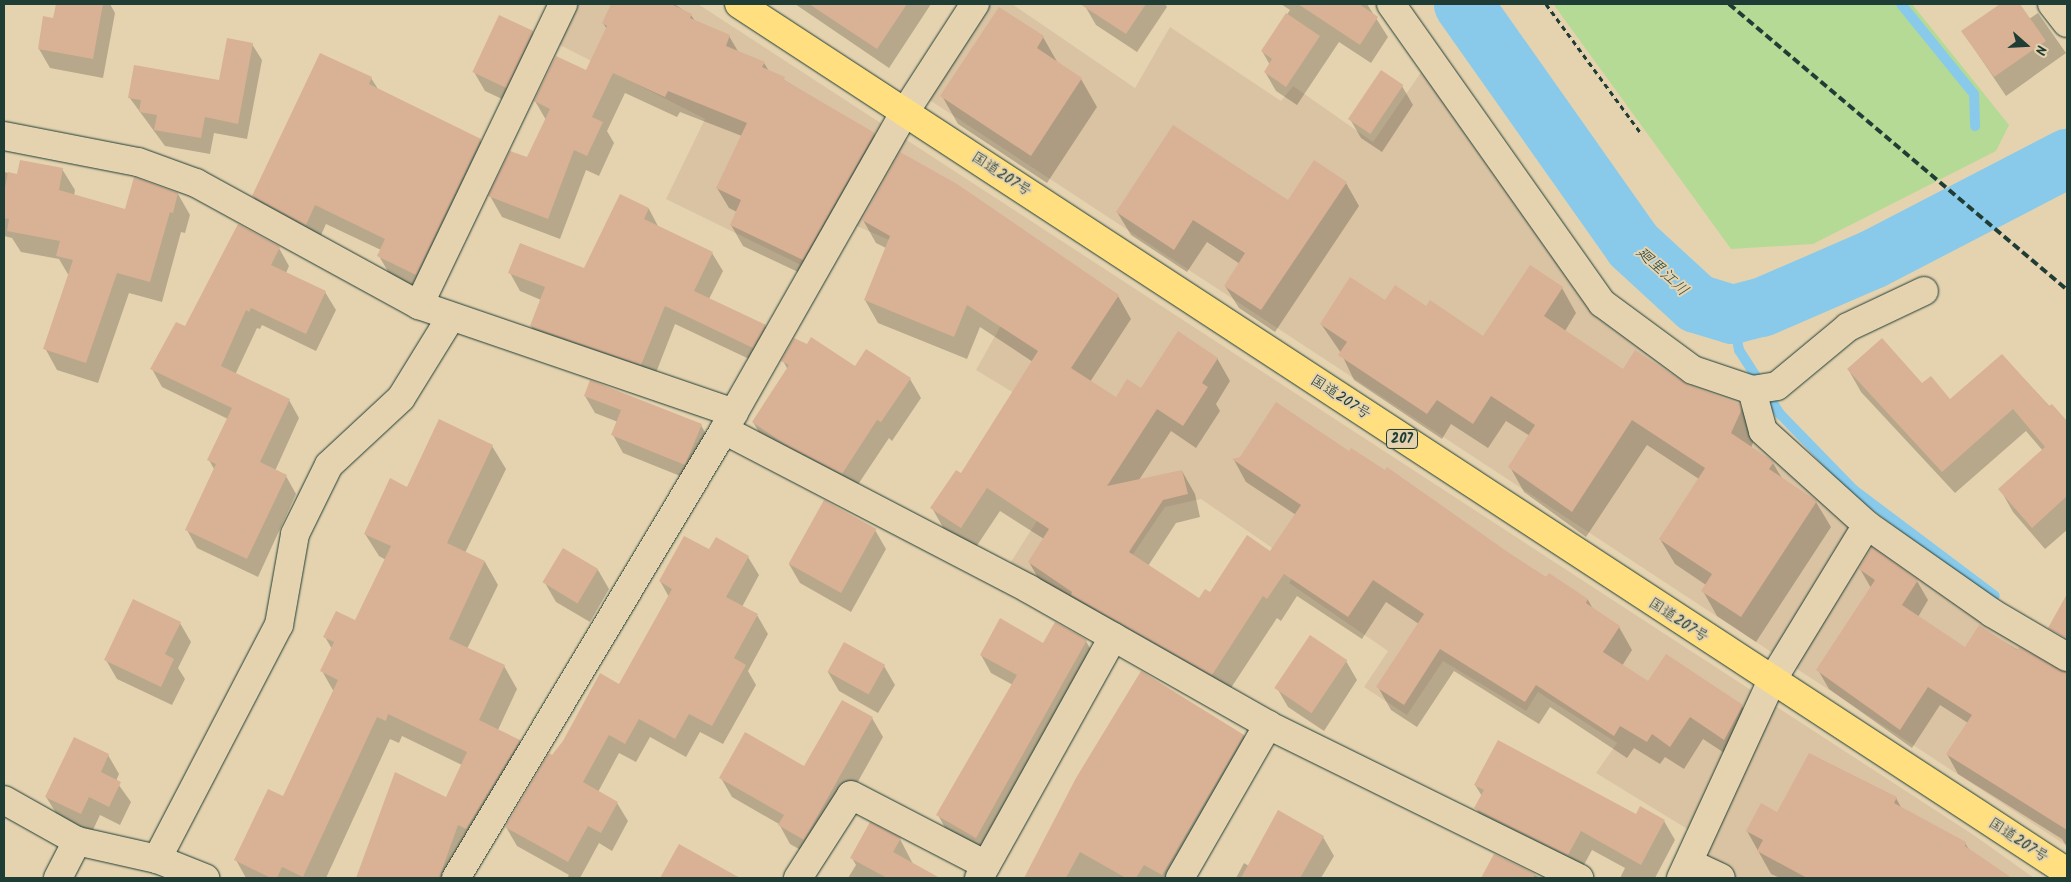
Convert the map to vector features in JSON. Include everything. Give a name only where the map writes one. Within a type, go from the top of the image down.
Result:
[{"type":"highway","name":"国道207号","points":[[739,4],[1771,682],[2067,872]]},
{"type":"street","points":[[419,305],[563,4]]},
{"type":"street","points":[[456,878],[729,422],[906,112],[975,4]]},
{"type":"street","points":[[1391,4],[1602,303],[1693,370],[1764,388]]},
{"type":"street","points":[[2052,4],[2067,23]]},
{"type":"street","points":[[4,136],[138,162],[196,183],[419,305],[729,422],[1268,724],[1579,878]]},
{"type":"street","points":[[1764,388],[1848,326],[1924,291]]},
{"type":"street","points":[[157,859],[279,626],[295,534],[329,465],[402,398],[451,317]]},
{"type":"street","points":[[1764,388],[1763,430],[1868,525],[1992,613],[2067,657]]},
{"type":"street","points":[[1721,878],[1685,871],[1771,682],[1868,525]]},
{"type":"street","points":[[798,878],[851,795],[982,872],[1113,637]]},
{"type":"street","points":[[1180,878],[1268,724]]},
{"type":"street","points":[[4,800],[77,841],[157,859],[205,878]]},
{"type":"street","points":[[58,878],[77,841]]},
{"type":"path","points":[[1546,4],[1640,132]]},
{"type":"shaded area","points":[[577,4],[698,4],[1975,836],[2034,878],[1734,878],[1698,861],[1707,841],[1596,773],[1617,743],[1538,692],[1526,711],[1443,661],[1407,715],[1364,687],[1388,651],[1289,583],[1300,567],[1201,499],[1165,507],[1092,615],[1007,568],[1075,461],[1050,415],[976,370],[1014,302],[961,271],[836,217],[807,268],[666,199],[705,119],[556,43]]},
{"type":"shaded area","points":[[986,4],[1012,4],[1135,88],[1170,27],[1281,101],[1293,86],[1373,142],[1424,68],[1595,311],[1756,397],[1769,415],[1871,514],[1999,605],[2067,644],[2067,846],[925,97]]},
{"type":"green space","points":[[1912,4],[2009,125],[1996,151],[1813,244],[1731,249],[1554,5]]},
{"type":"building","points":[[56,4],[103,4],[93,59],[38,49],[43,16],[53,18]]},
{"type":"building","points":[[611,4],[671,4],[692,14],[690,18],[730,35],[726,46],[765,62],[762,67],[785,77],[784,80],[875,133],[803,260],[730,225],[741,200],[716,188],[747,123],[668,91],[665,97],[613,73],[592,117],[603,122],[587,156],[574,150],[548,219],[488,196],[510,151],[527,157],[550,109],[534,101],[556,56],[586,70],[607,26],[602,23]]},
{"type":"building","points":[[809,4],[907,4],[877,49]]},
{"type":"building","points":[[1080,4],[1146,4],[1126,34]]},
{"type":"building","points":[[1298,4],[1359,4],[1378,17],[1360,45]]},
{"type":"building","points":[[2000,4],[2020,4],[2046,41],[1994,77],[1961,31]]},
{"type":"building","points":[[999,7],[1044,36],[1037,48],[1082,78],[1031,156],[940,96]]},
{"type":"building","points":[[1286,13],[1320,36],[1286,87],[1264,72],[1272,59],[1261,51]]},
{"type":"building","points":[[499,15],[533,31],[507,88],[472,72]]},
{"type":"building","points":[[227,38],[253,43],[238,124],[205,117],[201,138],[154,130],[157,115],[139,112],[141,100],[128,98],[134,65],[219,80]]},
{"type":"building","points":[[320,53],[372,77],[369,84],[481,139],[416,275],[377,256],[385,239],[315,205],[306,225],[252,196]]},
{"type":"building","points":[[1381,70],[1403,85],[1370,134],[1348,119]]},
{"type":"building","points":[[1173,125],[1288,200],[1314,160],[1347,182],[1261,310],[1224,286],[1245,253],[1193,220],[1174,250],[1116,212]]},
{"type":"building","points":[[900,152],[957,184],[1119,295],[1071,368],[1116,397],[1127,379],[1141,388],[1178,331],[1218,358],[1202,383],[1208,387],[1183,426],[1157,409],[1107,486],[1182,470],[1188,494],[1163,500],[1129,552],[1199,598],[1205,589],[1210,592],[1247,535],[1270,551],[1301,505],[1232,459],[1240,457],[1276,402],[1349,451],[1351,448],[1385,470],[1387,467],[1512,555],[1546,577],[1549,573],[1588,599],[1586,603],[1620,626],[1603,652],[1648,681],[1666,654],[1743,705],[1724,740],[1690,717],[1670,747],[1652,734],[1647,742],[1620,726],[1614,736],[1536,685],[1525,702],[1440,649],[1404,705],[1376,687],[1424,614],[1373,580],[1348,617],[1284,574],[1267,599],[1263,596],[1212,675],[1071,595],[1072,592],[1028,562],[1049,529],[987,488],[961,528],[930,508],[956,470],[961,473],[1038,351],[967,305],[954,337],[864,300],[890,236],[862,220]]},
{"type":"building","points":[[20,160],[63,168],[59,190],[125,209],[134,177],[178,193],[173,213],[170,212],[150,282],[117,273],[86,363],[43,349],[73,260],[56,256],[60,241],[7,231],[9,219],[4,218],[4,193],[8,172],[17,174]]},
{"type":"building","points":[[620,194],[649,208],[644,219],[713,252],[694,291],[766,325],[753,348],[665,306],[641,365],[530,326],[545,287],[508,273],[520,243],[584,268]]},
{"type":"building","points":[[238,224],[280,247],[271,265],[326,291],[306,334],[251,308],[249,312],[246,310],[221,366],[290,399],[260,462],[287,475],[247,559],[185,530],[216,464],[207,460],[232,408],[150,369],[176,322],[185,326]]},
{"type":"building","points":[[1530,265],[1563,287],[1544,316],[1623,369],[1635,350],[1688,385],[1740,404],[1741,411],[1731,433],[1774,462],[1769,469],[1817,501],[1741,617],[1701,591],[1712,574],[1659,539],[1705,468],[1632,420],[1572,512],[1508,467],[1535,425],[1491,396],[1473,424],[1437,400],[1427,414],[1338,355],[1347,342],[1320,324],[1350,277],[1385,300],[1395,285],[1426,306],[1430,300],[1483,336]]},
{"type":"building","points":[[811,337],[855,366],[866,349],[911,378],[881,422],[877,420],[842,474],[785,444],[752,422],[789,365],[781,361],[794,338],[807,344]]},
{"type":"building","points":[[1882,338],[1922,383],[1931,376],[1950,399],[2002,354],[2049,406],[2052,404],[2067,421],[2067,496],[2032,528],[1998,489],[2045,447],[2013,409],[1942,472],[1847,369]]},
{"type":"building","points":[[590,380],[702,424],[685,465],[611,435],[621,410],[584,396]]},
{"type":"building","points":[[439,419],[493,445],[447,543],[485,561],[449,639],[505,665],[479,720],[520,740],[466,829],[458,825],[439,878],[356,878],[395,772],[446,797],[467,752],[388,714],[386,721],[377,717],[303,877],[282,867],[277,878],[271,878],[234,860],[268,789],[283,796],[338,680],[320,671],[334,642],[323,637],[336,611],[355,620],[391,546],[364,534],[390,478],[407,487]]},
{"type":"building","points":[[824,500],[876,529],[841,593],[789,564]]},
{"type":"building","points":[[684,536],[709,549],[716,537],[749,556],[726,597],[758,614],[734,658],[746,665],[712,726],[689,714],[675,739],[639,719],[625,744],[609,735],[583,782],[618,802],[601,833],[588,826],[568,862],[505,827],[549,753],[552,755],[563,741],[600,673],[619,684],[672,589],[659,581]]},
{"type":"building","points":[[1872,547],[1918,580],[1902,605],[1965,647],[1979,625],[2017,650],[2019,647],[2067,673],[2067,830],[1946,754],[1972,715],[1928,687],[1900,730],[1816,670],[1875,580],[1859,569]]},
{"type":"building","points":[[563,548],[598,569],[578,603],[542,582]]},
{"type":"building","points":[[2067,594],[2067,639],[2048,628]]},
{"type":"building","points":[[133,599],[181,622],[165,654],[174,659],[161,687],[104,660]]},
{"type":"building","points":[[1000,618],[1043,643],[1055,622],[1087,640],[976,838],[936,815],[1017,675],[980,655]]},
{"type":"building","points":[[1310,635],[1347,660],[1312,713],[1274,688]]},
{"type":"building","points":[[844,642],[885,665],[869,695],[828,672]]},
{"type":"building","points":[[1141,671],[1244,735],[1162,875],[1144,865],[1136,878],[1126,878],[1080,852],[1066,878],[1024,878],[1076,778]]},
{"type":"building","points":[[842,700],[873,717],[804,840],[778,825],[784,815],[719,778],[745,732],[804,766]]},
{"type":"building","points":[[74,737],[109,754],[101,772],[121,782],[109,807],[89,797],[81,814],[45,797]]},
{"type":"building","points":[[1498,740],[1636,814],[1640,806],[1665,820],[1641,865],[1581,831],[1568,855],[1474,808],[1484,790],[1474,785]]},
{"type":"building","points":[[1809,753],[1897,797],[1894,803],[1966,842],[1965,846],[2012,878],[1807,878],[1757,851],[1763,840],[1746,831],[1761,803],[1777,812]]},
{"type":"building","points":[[1278,810],[1324,836],[1300,878],[1241,878]]},
{"type":"building","points":[[870,822],[901,838],[893,852],[940,878],[887,878],[850,858]]},
{"type":"building","points":[[679,844],[740,878],[660,878]]},
{"type":"building","points":[[1494,854],[1535,874],[1533,878],[1481,878]]},
{"type":"waterway","name":"廻里江川","points":[[1463,4],[1633,245],[1696,303],[1732,314],[1761,307],[1872,259],[2067,158]]},
{"type":"waterway","points":[[1901,4],[1974,94],[1975,126]]},
{"type":"waterway","points":[[1732,314],[1739,350],[1780,414],[1854,490],[1995,596]]},
{"type":"railway","points":[[1729,4],[2067,290]]}]
